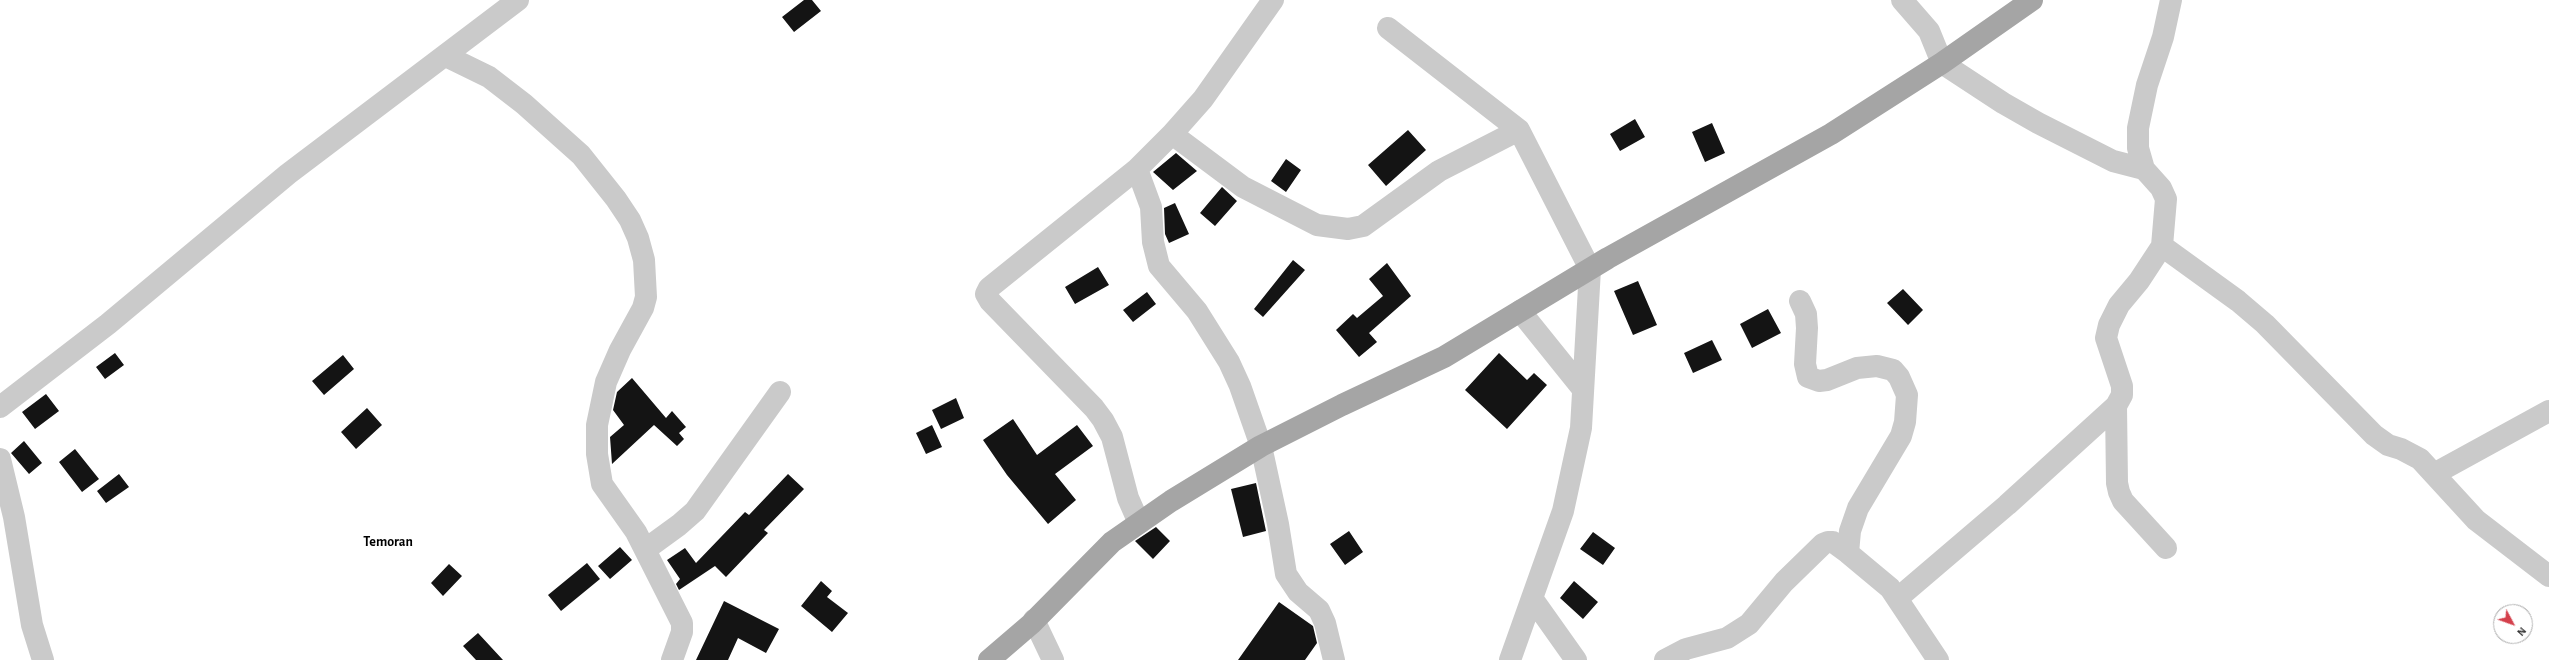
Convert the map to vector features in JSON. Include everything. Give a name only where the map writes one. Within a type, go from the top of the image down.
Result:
[{"type":"main road","points":[[989,660],[1034,620],[1112,542],[1139,523],[1262,446],[1342,405],[1444,357],[1590,269],[1831,134],[1942,62],[2032,0]]},
{"type":"street","points":[[0,407],[108,324],[288,174],[446,56],[518,0]]},
{"type":"street","points":[[1139,523],[1126,492],[1112,437],[1103,420],[1094,408],[990,301],[986,294],[989,288],[1138,169],[1204,99],[1273,0]]},
{"type":"street","points":[[1902,0],[1929,31],[1942,62],[2003,103],[2038,123],[2114,161],[2144,169]]},
{"type":"street","points":[[1898,598],[2007,505],[2116,406],[2122,395],[2122,386],[2106,338],[2109,325],[2119,305],[2139,281],[2162,246],[2166,198],[2161,188],[2144,169],[2138,148],[2139,121],[2147,85],[2164,37],[2170,0]]},
{"type":"street","points":[[1388,28],[1519,130],[1590,269],[1582,388],[1581,428],[1563,512],[1510,660]]},
{"type":"street","points":[[446,56],[489,77],[524,104],[581,155],[616,199],[630,220],[638,238],[644,260],[646,297],[643,308],[620,350],[606,382],[597,425],[597,454],[602,484],[646,549],[682,623],[682,632],[672,660]]},
{"type":"street","points":[[1172,134],[1243,187],[1317,225],[1348,229],[1363,226],[1439,172],[1519,130]]},
{"type":"street","points":[[1138,169],[1151,207],[1153,242],[1159,266],[1197,310],[1228,362],[1262,446],[1278,524],[1286,574],[1298,592],[1319,610],[1326,623],[1334,660]]},
{"type":"street","points":[[2162,246],[2238,301],[2260,319],[2380,440],[2412,454],[2434,474],[2476,520],[2549,576]]},
{"type":"street","points":[[1800,301],[1807,321],[1805,364],[1808,377],[1819,381],[1828,380],[1857,368],[1877,366],[1893,370],[1902,381],[1908,395],[1905,422],[1901,436],[1858,508],[1850,531],[1848,552]]},
{"type":"street","points":[[1520,311],[1582,388]]},
{"type":"street","points":[[646,549],[679,525],[695,511],[780,392]]},
{"type":"street","points":[[2116,406],[2117,483],[2119,492],[2123,501],[2166,548]]},
{"type":"street","points":[[2434,474],[2549,411]]},
{"type":"street","points":[[0,459],[14,517],[32,625],[43,660]]},
{"type":"street","points":[[1665,660],[1686,649],[1727,638],[1749,624],[1784,582],[1823,544],[1833,542],[1872,571],[1898,598],[1938,660]]},
{"type":"street","points":[[1532,598],[1576,660]]},
{"type":"street","points":[[1034,620],[1054,660]]},
{"type":"building","points":[[804,0],[812,0],[821,11],[794,32],[782,17]]},
{"type":"building","points":[[1635,119],[1645,137],[1620,151],[1610,134]]},
{"type":"building","points":[[1712,123],[1725,153],[1705,162],[1692,132]]},
{"type":"building","points":[[1408,130],[1426,150],[1386,186],[1368,165]]},
{"type":"building","points":[[1176,153],[1197,171],[1173,190],[1153,172]]},
{"type":"building","points":[[1286,159],[1301,170],[1286,192],[1271,181]]},
{"type":"building","points":[[1222,187],[1237,201],[1215,226],[1200,213]]},
{"type":"building","points":[[1175,203],[1189,234],[1169,243],[1165,234],[1164,208]]},
{"type":"building","points":[[1293,260],[1305,270],[1263,317],[1254,309]]},
{"type":"building","points":[[1387,263],[1411,296],[1369,333],[1377,342],[1359,357],[1336,330],[1353,314],[1357,318],[1383,296],[1369,279]]},
{"type":"building","points":[[1098,267],[1109,285],[1075,304],[1065,287]]},
{"type":"building","points":[[1638,281],[1657,325],[1633,335],[1614,291]]},
{"type":"building","points":[[1903,289],[1923,310],[1908,325],[1887,303]]},
{"type":"building","points":[[1147,292],[1156,304],[1133,322],[1123,310]]},
{"type":"building","points":[[1768,309],[1781,333],[1752,348],[1740,324]]},
{"type":"building","points":[[1712,340],[1722,360],[1693,373],[1684,353]]},
{"type":"building","points":[[115,353],[124,365],[105,379],[96,367]]},
{"type":"building","points":[[1499,353],[1527,380],[1534,373],[1547,385],[1507,429],[1465,390]]},
{"type":"building","points":[[343,355],[354,369],[324,395],[312,381]]},
{"type":"building","points":[[632,378],[666,418],[672,411],[686,427],[679,433],[684,439],[677,446],[654,425],[612,464],[610,437],[624,425],[613,410],[617,392]]},
{"type":"building","points":[[46,394],[59,411],[35,429],[22,412]]},
{"type":"building","points":[[956,398],[964,418],[941,429],[932,410]]},
{"type":"building","points":[[367,408],[382,425],[356,449],[341,432]]},
{"type":"building","points":[[1013,419],[1037,455],[1077,425],[1093,446],[1055,474],[1076,500],[1048,524],[1007,475],[983,440]]},
{"type":"building","points":[[932,425],[942,447],[926,454],[916,433]]},
{"type":"building","points":[[24,441],[42,463],[29,474],[11,453]]},
{"type":"building","points":[[75,449],[99,479],[82,492],[59,462]]},
{"type":"building","points":[[119,474],[129,487],[106,503],[97,491]]},
{"type":"building","points":[[788,474],[804,489],[764,530],[768,533],[726,577],[715,566],[679,590],[676,584],[680,579],[667,560],[685,548],[696,563],[745,512],[749,515]]},
{"type":"building","points":[[1256,483],[1266,531],[1243,537],[1231,489]]},
{"type":"building","points":[[1156,527],[1170,541],[1153,559],[1135,541]]},
{"type":"building","points":[[1349,531],[1363,552],[1345,565],[1330,544]]},
{"type":"building","points":[[1593,532],[1615,548],[1603,565],[1580,549]]},
{"type":"building","points":[[620,547],[632,560],[610,579],[598,566]]},
{"type":"building","points":[[587,563],[600,579],[561,611],[548,595]]},
{"type":"building","points":[[449,564],[462,576],[443,596],[431,583]]},
{"type":"building","points":[[821,581],[832,591],[827,597],[848,613],[832,632],[801,606]]},
{"type":"building","points":[[1574,581],[1598,602],[1583,619],[1560,598]]},
{"type":"building","points":[[724,601],[779,629],[766,653],[738,638],[728,660],[696,660]]},
{"type":"building","points":[[1279,602],[1313,626],[1317,643],[1305,660],[1238,660]]},
{"type":"building","points":[[478,633],[503,660],[476,660],[463,646]]},
{"type":"district","name":"Temoran","points":[[388,542]]}]
